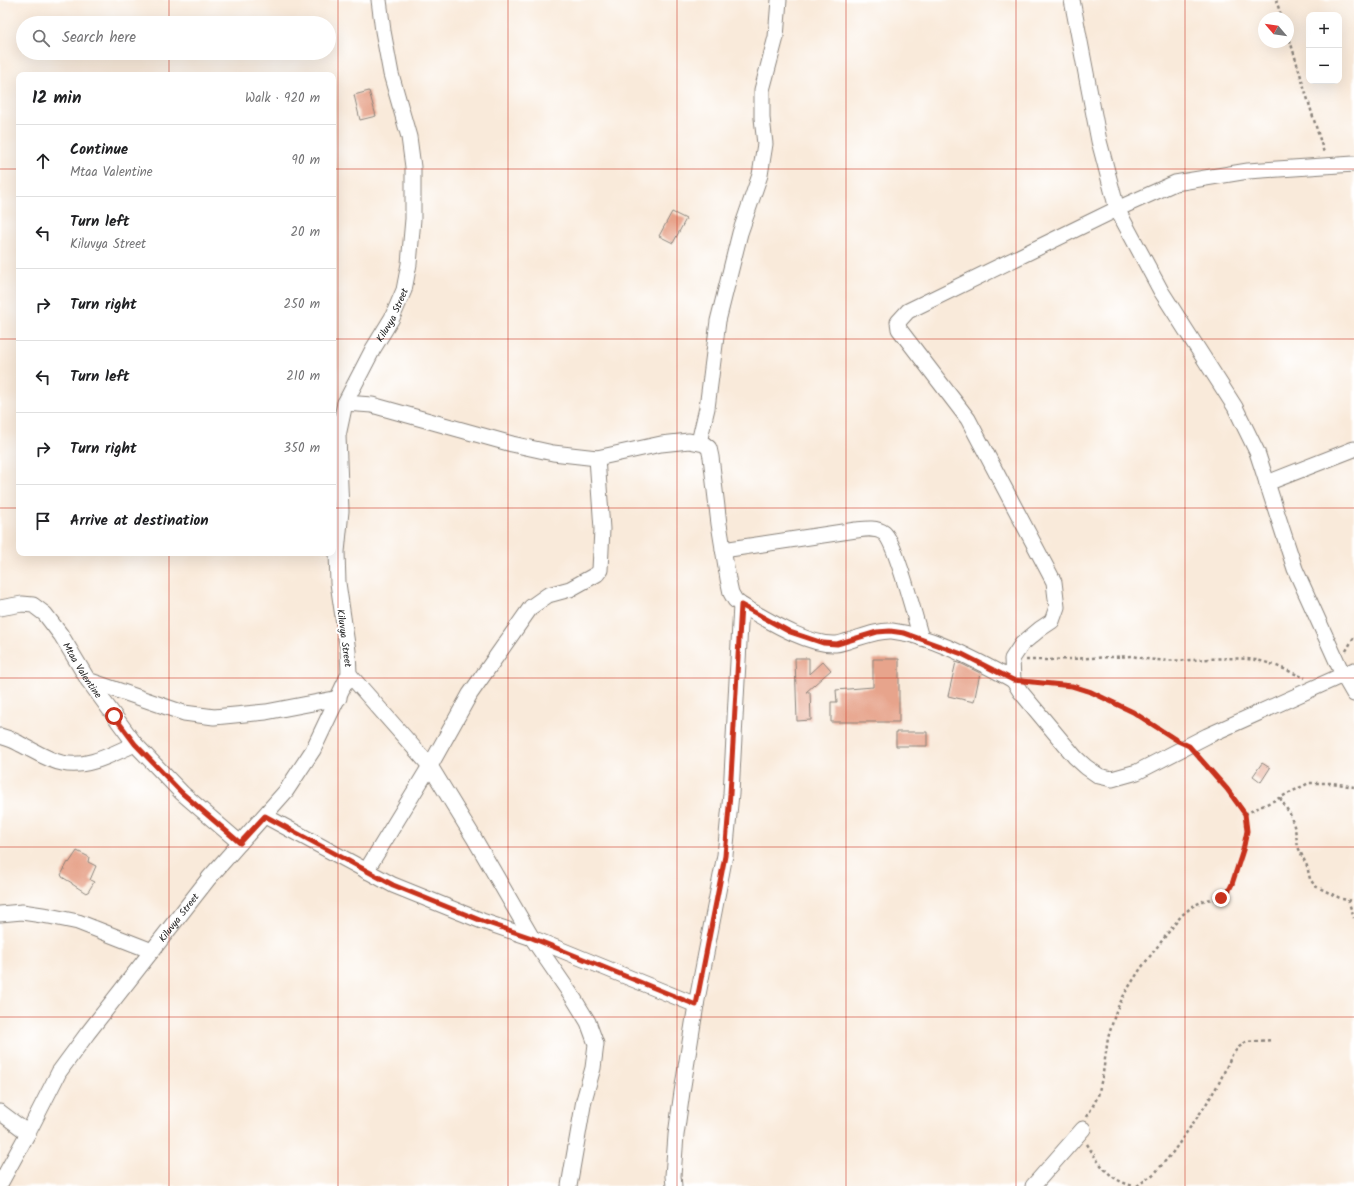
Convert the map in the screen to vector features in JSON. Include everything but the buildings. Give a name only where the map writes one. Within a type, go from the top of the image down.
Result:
[{"type":"street","name":"Kiluvya Street","points":[[0,1184],[59,1072],[209,878],[286,791],[313,750],[349,674],[348,651],[338,583],[337,552],[341,511],[338,436],[345,403],[370,354],[392,318],[404,290],[409,264],[413,219],[413,167],[409,137],[391,74],[379,0]]},
{"type":"street","points":[[699,442],[707,408],[718,321],[740,233],[760,175],[765,144],[762,118],[762,90],[776,37],[779,0]]},
{"type":"street","points":[[1072,0],[1099,141],[1117,209],[1161,291],[1235,407],[1257,452],[1295,569],[1348,673],[1354,694]]},
{"type":"street","points":[[1348,673],[1207,736],[1137,772],[1112,780],[1099,776],[1086,767],[1075,757],[1020,691],[1013,680],[1012,659],[1022,644],[1052,621],[1057,607],[1054,582],[968,419],[899,329],[898,322],[908,311],[1117,209],[1175,183],[1248,171],[1354,164]]},
{"type":"street","points":[[345,403],[372,405],[512,444],[554,453],[597,458],[661,444],[689,441],[704,444],[709,448],[711,457],[731,593],[735,600],[741,605],[790,632],[823,643],[837,644],[877,632],[890,631],[904,633],[962,654],[1013,680]]},
{"type":"street","points":[[1267,483],[1354,449]]},
{"type":"street","points":[[366,871],[430,766],[470,694],[531,607],[548,595],[570,589],[597,574],[600,570],[602,529],[597,458]]},
{"type":"street","points":[[724,550],[873,528],[882,532],[889,539],[896,558],[921,638]]},
{"type":"street","name":"Mtaa Valentine","points":[[0,608],[22,604],[33,605],[46,614],[61,635],[88,680],[135,744],[182,793],[240,843]]},
{"type":"street","points":[[674,1186],[673,1176],[676,1135],[696,1005],[725,856],[741,605]]},
{"type":"street","points":[[349,674],[430,766],[532,938],[588,1022],[596,1044],[593,1068],[584,1100],[569,1186]]},
{"type":"street","points":[[88,680],[184,712],[214,717],[266,712],[338,698]]},
{"type":"street","points":[[0,736],[18,742],[47,758],[62,764],[78,765],[98,760],[135,744]]},
{"type":"street","points":[[265,816],[366,871],[400,887],[482,921],[532,938],[696,1005]]},
{"type":"street","points":[[0,914],[22,912],[78,922],[152,950]]},
{"type":"street","points":[[0,1112],[28,1133]]},
{"type":"street","points":[[1033,1186],[1083,1129]]},
{"type":"path","points":[[1276,0],[1280,12]]},
{"type":"path","points":[[1292,48],[1328,165]]},
{"type":"path","points":[[1012,659],[1048,660],[1133,656],[1158,661],[1220,658],[1257,660],[1323,685]]},
{"type":"path","points":[[1013,680],[1072,686],[1091,692],[1133,712],[1178,741],[1189,746],[1227,789],[1245,814],[1247,831],[1246,837],[1232,884],[1228,892],[1221,898],[1205,900],[1193,906],[1181,916],[1141,968],[1116,1011],[1108,1038],[1098,1096],[1089,1110],[1083,1129],[1083,1137],[1101,1165],[1112,1177],[1126,1184],[1136,1186],[1155,1174],[1173,1152],[1205,1106],[1219,1083],[1232,1055],[1246,1042],[1272,1040]]},
{"type":"path","points":[[1245,814],[1309,783],[1333,783],[1354,787]]},
{"type":"path","points":[[1280,798],[1290,814],[1295,829],[1298,847],[1307,866],[1310,879],[1315,886],[1342,899],[1354,901]]},
{"type":"path","points":[[1348,900],[1354,918]]},
{"type":"route","points":[[114,716],[135,744],[182,793],[240,843],[265,816],[393,885],[482,921],[532,938],[696,1005],[725,856],[738,680],[741,605],[790,632],[823,643],[837,644],[877,632],[890,631],[921,638],[962,654],[1013,680],[1072,686],[1091,692],[1133,712],[1178,741],[1189,746],[1227,789],[1245,814],[1247,831],[1243,850],[1232,884],[1228,892],[1221,898]]}]
